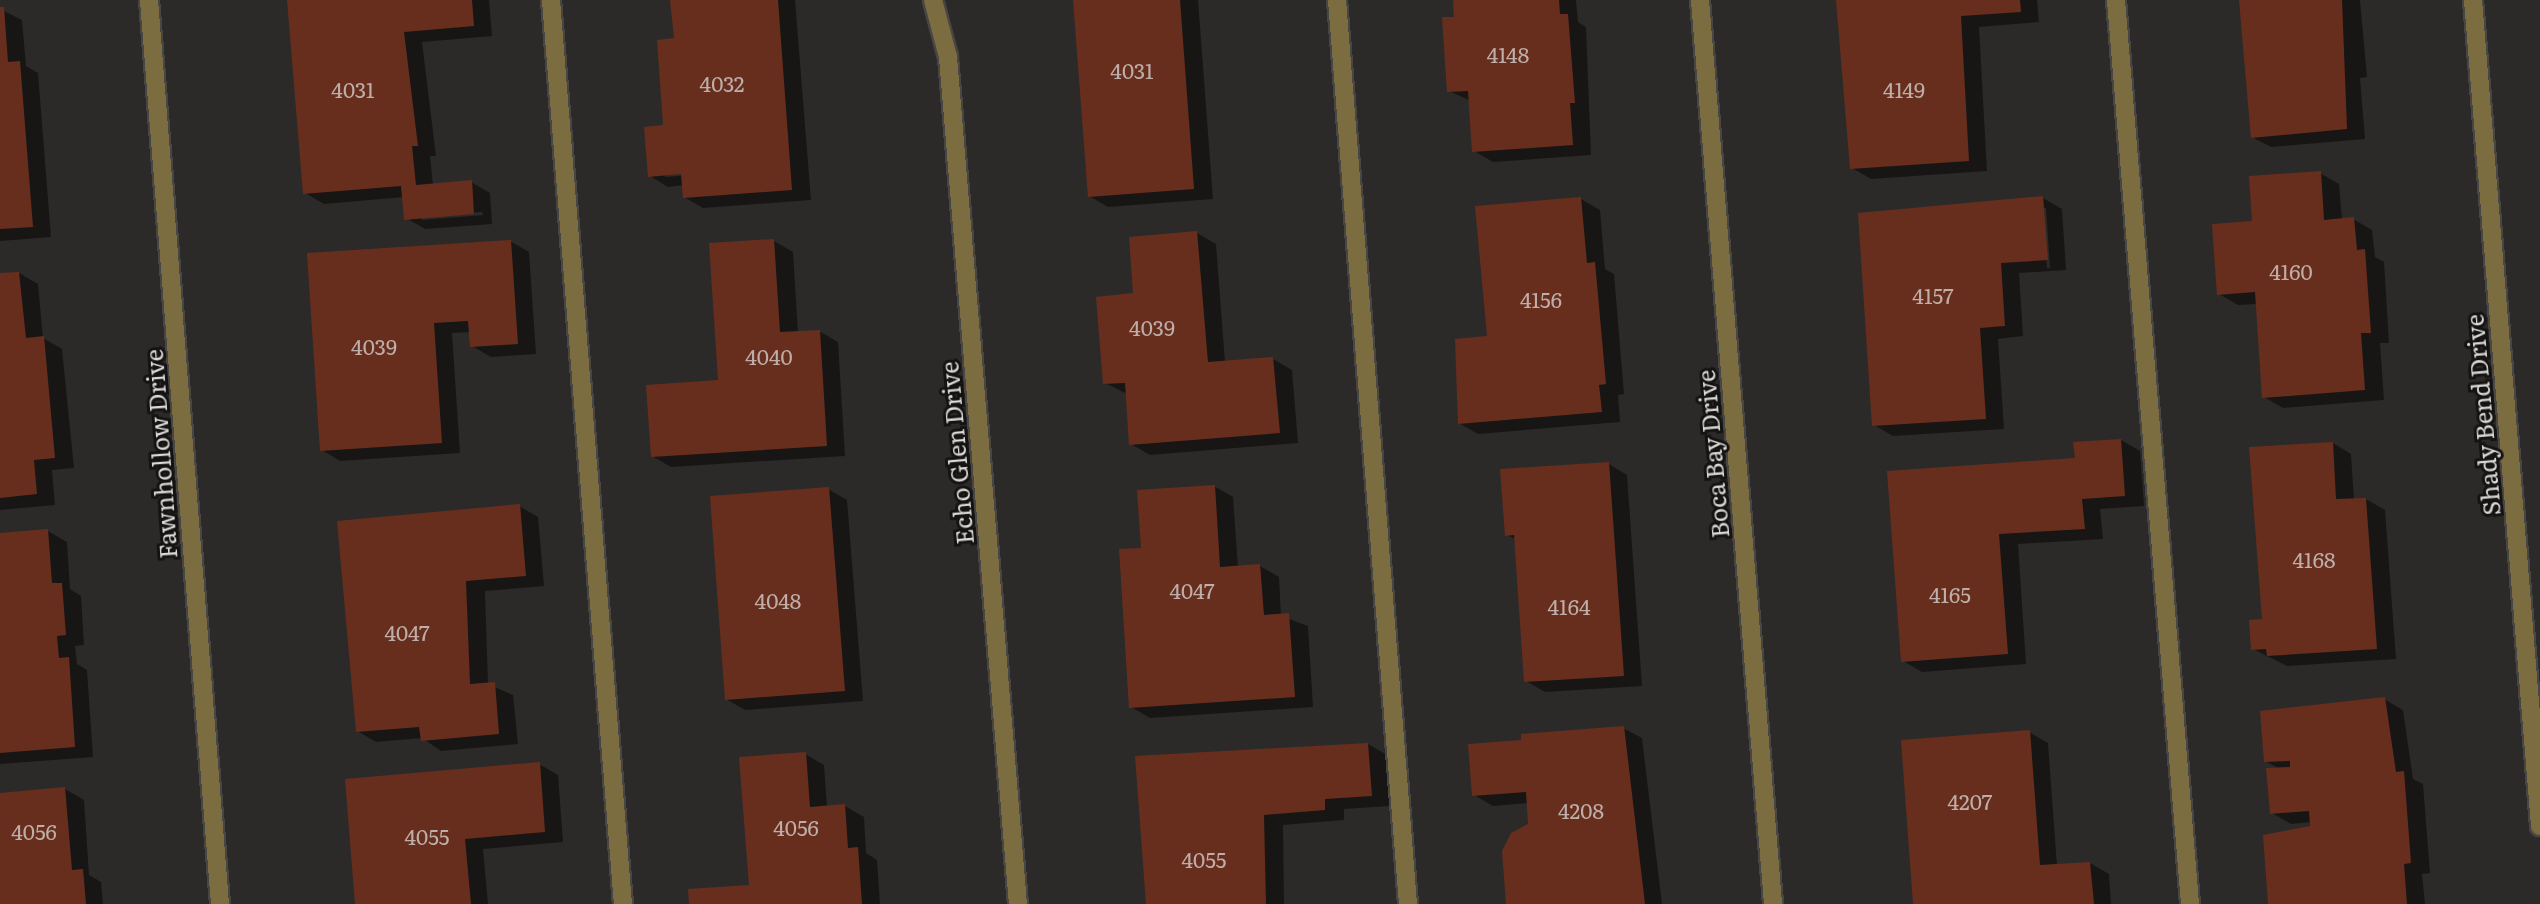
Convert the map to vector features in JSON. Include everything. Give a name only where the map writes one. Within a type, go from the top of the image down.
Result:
[{"type":"street","name":"Fawnhollow Drive","points":[[149,0],[220,904]]},
{"type":"street","points":[[551,0],[623,904]]},
{"type":"street","name":"Echo Glen Drive","points":[[933,0],[948,57],[1018,904]]},
{"type":"street","points":[[1337,0],[1408,904]]},
{"type":"street","name":"Boca Bay Drive","points":[[1700,0],[1773,904]]},
{"type":"street","points":[[2116,0],[2190,904]]},
{"type":"street","name":"Shady Bend Drive","points":[[2473,0],[2540,826]]},
{"type":"building","points":[[287,0],[472,0],[474,26],[404,32],[418,146],[412,146],[416,185],[472,180],[474,214],[404,220],[401,186],[303,194]]},
{"type":"building","points":[[670,0],[778,0],[792,190],[683,198],[681,174],[648,177],[644,127],[663,125],[657,40],[674,38]]},
{"type":"building","points":[[1073,0],[1180,0],[1194,189],[1088,197]]},
{"type":"building","points":[[1453,0],[1559,0],[1560,14],[1568,14],[1575,103],[1570,103],[1573,145],[1472,152],[1468,91],[1447,92],[1442,17],[1454,17]]},
{"type":"building","points":[[1836,0],[2020,0],[2021,12],[1961,16],[1969,161],[1850,169]]},
{"type":"building","points":[[2239,0],[2342,0],[2347,129],[2251,138]]},
{"type":"building","points":[[0,7],[4,7],[8,62],[20,61],[33,227],[0,229]]},
{"type":"building","points":[[2321,171],[2324,220],[2354,217],[2357,250],[2365,249],[2371,333],[2361,333],[2365,390],[2262,398],[2255,292],[2217,295],[2212,224],[2252,221],[2249,176]]},
{"type":"building","points":[[2043,196],[2048,260],[2001,263],[2005,326],[1980,328],[1986,419],[1872,426],[1858,213]]},
{"type":"building","points":[[1581,197],[1587,263],[1595,262],[1606,384],[1599,385],[1602,412],[1458,424],[1455,339],[1487,336],[1475,206]]},
{"type":"building","points":[[1197,231],[1208,362],[1273,357],[1280,433],[1129,445],[1125,383],[1103,384],[1096,297],[1133,293],[1129,237]]},
{"type":"building","points":[[774,239],[780,332],[820,330],[827,446],[651,457],[646,385],[718,380],[709,243]]},
{"type":"building","points":[[511,240],[518,344],[470,347],[468,321],[434,323],[442,443],[320,451],[307,253]]},
{"type":"building","points":[[19,272],[26,338],[44,336],[55,458],[34,460],[37,494],[0,498],[0,273]]},
{"type":"building","points":[[2121,439],[2125,496],[2082,499],[2085,529],[1999,534],[2008,654],[1901,662],[1887,471],[2075,458],[2073,442]]},
{"type":"building","points":[[2333,442],[2336,499],[2366,498],[2377,649],[2267,656],[2266,649],[2251,650],[2249,620],[2262,619],[2249,447]]},
{"type":"building","points":[[1609,462],[1624,676],[1524,682],[1514,535],[1505,536],[1500,469]]},
{"type":"building","points":[[1215,485],[1220,567],[1260,564],[1264,615],[1289,613],[1295,697],[1129,708],[1119,549],[1141,548],[1137,490]]},
{"type":"building","points":[[829,487],[845,691],[725,700],[710,496]]},
{"type":"building","points":[[520,504],[526,576],[466,581],[470,684],[495,682],[499,734],[421,741],[419,727],[356,732],[337,521]]},
{"type":"building","points":[[48,529],[52,583],[62,583],[66,635],[57,636],[59,658],[69,657],[75,747],[0,753],[0,533]]},
{"type":"building","points":[[2385,697],[2396,772],[2404,771],[2411,863],[2404,864],[2407,904],[2268,904],[2263,835],[2310,826],[2309,811],[2270,814],[2266,768],[2290,767],[2290,761],[2264,762],[2260,711]]},
{"type":"building","points":[[1624,726],[1645,904],[1506,904],[1502,851],[1511,833],[1528,824],[1526,792],[1472,796],[1468,744],[1521,740],[1521,734]]},
{"type":"building","points":[[2030,730],[2040,865],[2090,862],[2094,904],[1913,904],[1901,740]]},
{"type":"building","points":[[1368,743],[1372,796],[1325,799],[1325,810],[1264,815],[1266,904],[1146,904],[1135,756]]},
{"type":"building","points":[[806,752],[810,807],[845,804],[848,848],[858,847],[862,904],[689,904],[688,889],[749,885],[739,757]]},
{"type":"building","points":[[540,762],[545,832],[465,839],[471,904],[355,904],[345,779]]},
{"type":"building","points":[[65,787],[72,870],[83,869],[86,904],[0,904],[0,793]]}]
